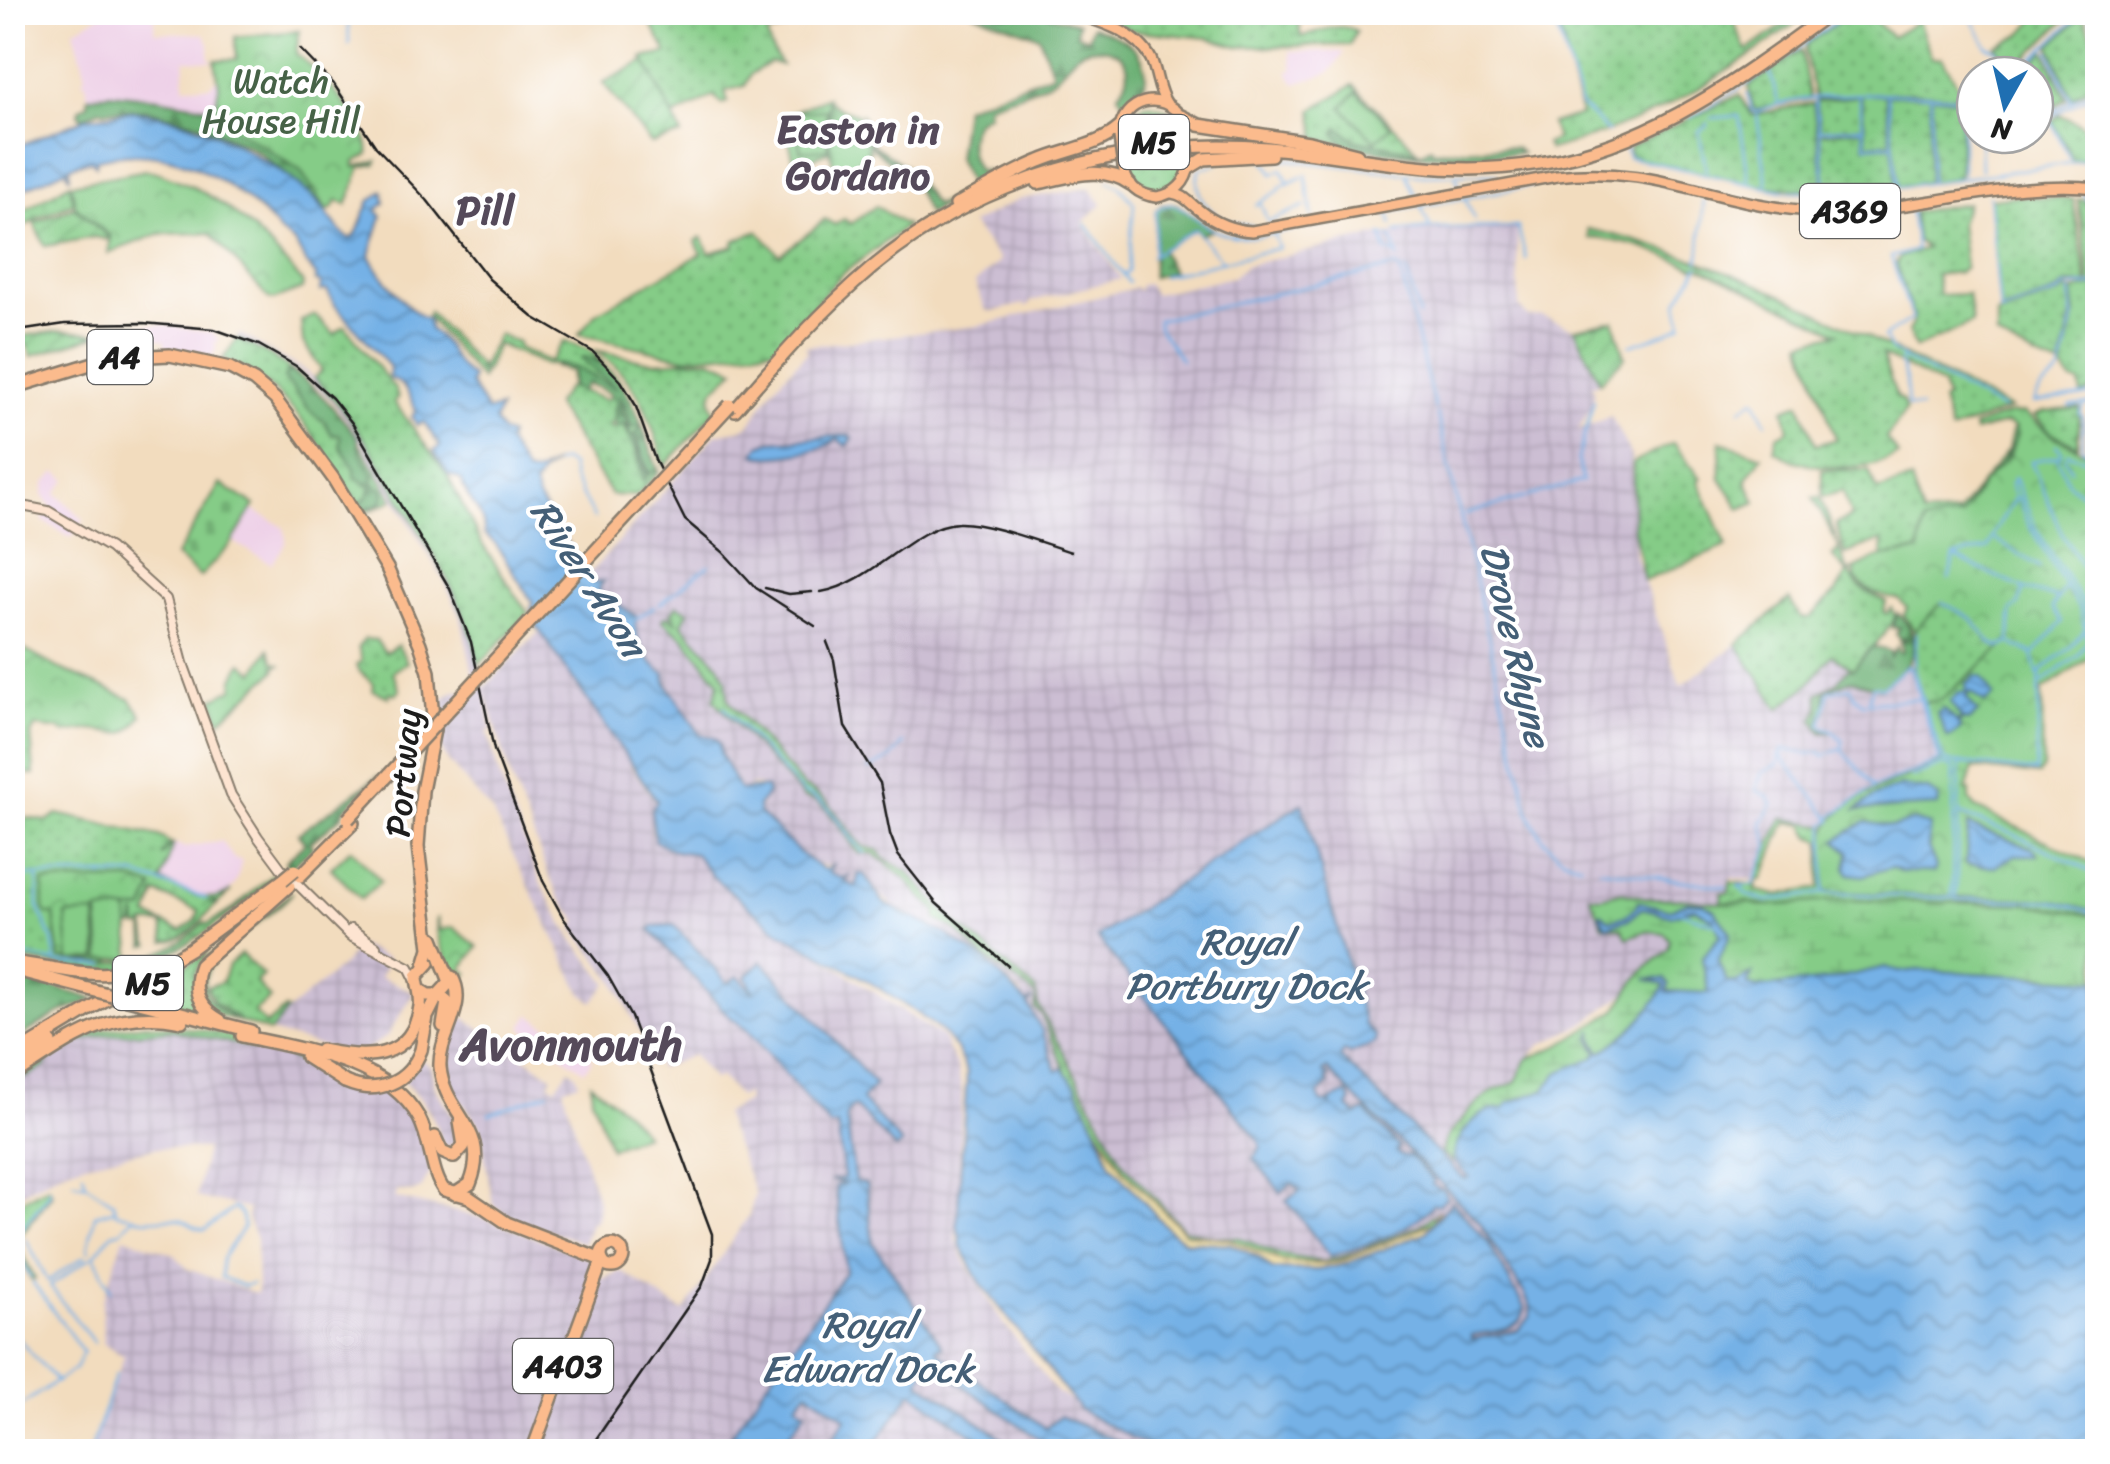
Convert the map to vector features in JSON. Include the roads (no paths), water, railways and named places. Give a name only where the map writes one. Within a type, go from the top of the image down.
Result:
[{"type":"highway","name":"M5","points":[[960,203],[1030,172],[1141,144],[1240,139],[1416,162],[1476,164],[1524,159],[1595,143],[1646,124],[1697,98],[1820,12]]},
{"type":"highway","name":"M5","points":[[788,345],[872,268],[935,225],[990,196],[1080,164],[1179,147],[1240,146],[1396,166],[1460,170],[1526,166],[1626,140],[1682,114],[1832,12]]},
{"type":"highway","name":"M5","points":[[1183,122],[1309,142],[1356,154]]},
{"type":"highway","name":"M5","points":[[258,1033],[208,1013],[197,994],[196,978],[208,955],[269,903],[350,821],[829,297],[912,230],[992,182],[1044,158],[1120,132]]},
{"type":"highway","name":"M5","points":[[1189,166],[1198,160],[1232,156],[1332,157]]},
{"type":"highway","name":"M5","points":[[935,225],[1005,194],[1056,179],[1109,173],[1130,184]]},
{"type":"highway","name":"Portway","points":[[12,390],[110,358],[170,355],[218,364],[270,393],[344,494],[419,633],[436,680],[438,738],[422,844],[432,932],[447,971]]},
{"type":"highway","name":"Portway","points":[[396,588],[425,658],[434,710],[418,831],[430,948],[424,965]]},
{"type":"highway","name":"M5","points":[[12,1056],[115,995],[286,883]]},
{"type":"highway","name":"M5","points":[[12,1065],[176,966],[269,903]]},
{"type":"highway","points":[[12,968],[125,973],[160,961],[228,923]]},
{"type":"highway","points":[[436,963],[447,971],[449,986],[439,995],[428,995],[418,986],[424,965],[436,963]]},
{"type":"highway","name":"M5","points":[[12,968],[366,1064],[401,1085],[425,1114],[442,1152],[453,1157]]},
{"type":"highway","name":"A4","points":[[447,971],[457,995],[441,1051],[441,1073],[449,1097],[472,1132],[474,1171],[484,1200],[505,1218],[606,1259]]},
{"type":"highway","name":"M5","points":[[307,1046],[372,1057],[391,1050],[405,1039],[416,1020],[418,986]]},
{"type":"highway","name":"M5","points":[[12,1048],[115,995]]},
{"type":"highway","name":"M5","points":[[242,1036],[308,1058],[345,1082],[368,1088],[388,1086],[409,1072],[421,1050],[426,1018],[439,995]]},
{"type":"highway","points":[[439,995],[447,1004],[434,1070],[440,1092],[464,1134],[464,1149],[443,1164],[437,1175],[442,1188],[469,1197],[507,1223],[606,1259]]},
{"type":"highway","name":"M5","points":[[138,1004],[201,1025]]},
{"type":"highway","name":"M5","points":[[12,1077],[88,1029],[114,1019],[158,1016],[201,1025],[352,1067],[395,1088],[422,1124],[437,1175]]},
{"type":"highway","points":[[453,1157],[466,1160],[474,1171],[468,1187],[455,1194]]},
{"type":"highway","name":"A403","points":[[532,1452],[606,1259]]},
{"type":"main road","points":[[1070,12],[1126,35],[1150,58],[1161,95],[1183,122],[1190,190],[1203,214]]},
{"type":"main road","points":[[1126,35],[1144,54],[1153,72],[1150,92],[1129,110],[1120,132],[1123,167],[1130,184],[1149,196],[1184,196],[1203,214]]},
{"type":"main road","points":[[1138,103],[1152,100],[1167,104]]},
{"type":"main road","points":[[1172,193],[1189,166]]},
{"type":"main road","name":"A369","points":[[1203,214],[1230,229],[1268,230],[1557,176],[1604,172],[1665,180],[1772,206],[1828,211],[1878,209],[2019,186],[2098,188]]},
{"type":"main road","points":[[18,504],[52,514],[114,550],[166,600],[181,656],[231,795],[281,868],[350,936],[409,966],[418,986]]},
{"type":"main road","points":[[259,836],[354,932],[408,962],[424,965]]},
{"type":"water","points":[[132,111],[205,129],[253,154],[314,198],[350,239],[356,235],[369,202],[383,191],[385,203],[377,210],[382,216],[370,255],[374,262],[403,301],[427,319],[430,330],[472,377],[470,384],[487,411],[500,408],[494,421],[502,433],[509,435],[507,442],[526,473],[535,474],[555,463],[534,485],[537,497],[593,583],[604,581],[598,589],[606,601],[636,616],[642,648],[665,673],[667,684],[700,734],[719,743],[721,755],[740,790],[766,787],[768,794],[758,806],[759,813],[806,858],[825,870],[833,865],[829,873],[841,878],[851,875],[844,881],[856,887],[858,874],[864,874],[884,903],[946,934],[986,961],[1027,1003],[1033,999],[1028,1005],[1057,1071],[1063,1068],[1076,1086],[1111,1164],[1166,1227],[1184,1241],[1230,1244],[1260,1258],[1272,1269],[1318,1270],[1343,1265],[1425,1233],[1452,1201],[1488,1242],[1525,1309],[1523,1317],[1512,1327],[1472,1335],[1472,1339],[1517,1331],[1530,1317],[1531,1308],[1524,1293],[1479,1222],[1327,1069],[1323,1072],[1329,1077],[1329,1084],[1318,1095],[1322,1103],[1331,1106],[1329,1101],[1347,1093],[1352,1101],[1348,1107],[1356,1115],[1365,1111],[1399,1147],[1396,1152],[1409,1155],[1434,1181],[1432,1185],[1447,1197],[1400,1230],[1330,1256],[1286,1200],[1300,1191],[1292,1183],[1280,1193],[1253,1158],[1261,1147],[1258,1140],[1097,937],[1302,803],[1365,1025],[1376,1037],[1375,1043],[1351,1054],[1344,1051],[1340,1057],[1464,1179],[1469,1177],[1454,1162],[1454,1154],[1462,1135],[1476,1118],[1544,1090],[1559,1072],[1593,1058],[1619,1040],[1645,1014],[1665,985],[1646,979],[1665,979],[1669,984],[1667,991],[1709,993],[1702,958],[1720,935],[1715,921],[1695,908],[1672,916],[1642,908],[1630,919],[1607,926],[1601,913],[1610,920],[1628,914],[1640,902],[1670,910],[1688,902],[1702,903],[1714,910],[1731,933],[1718,961],[1727,982],[1738,982],[1752,974],[1747,985],[1757,988],[1829,980],[1885,967],[1899,972],[2097,980],[2097,1451],[1158,1452],[1080,1410],[980,1282],[961,1247],[957,1223],[967,1073],[957,1050],[921,1016],[780,932],[713,877],[695,854],[675,851],[655,841],[651,810],[657,801],[537,627],[533,603],[496,544],[484,534],[482,518],[462,480],[448,474],[434,451],[440,446],[424,422],[417,425],[412,417],[416,410],[406,390],[389,378],[390,367],[335,305],[327,290],[320,291],[321,282],[316,281],[294,242],[229,186],[195,167],[158,156],[118,155],[97,159],[96,165],[91,160],[69,167],[70,178],[66,169],[13,194],[13,148],[86,118]]},
{"type":"water","points":[[849,435],[853,438],[847,446],[837,439],[798,453],[755,454],[760,445],[770,441]]},
{"type":"water","points":[[1975,676],[1981,677],[1994,696],[1985,703],[1970,692],[1966,697],[1978,712],[1968,721],[1963,719],[1958,724],[1961,729],[1948,738],[1937,713],[1944,709],[1957,722],[1962,719],[1950,702],[1958,693],[1966,693],[1966,684]]},
{"type":"water","points":[[1901,786],[1928,790],[1939,798],[1938,806],[1856,810],[1873,797]]},
{"type":"water","points":[[1914,821],[1930,825],[1928,848],[1936,867],[1934,872],[1902,872],[1891,867],[1863,876],[1849,874],[1849,852],[1836,840],[1865,822],[1893,827]]},
{"type":"water","points":[[1968,825],[2034,849],[2038,855],[2016,855],[1995,867],[1966,864]]},
{"type":"water","name":"Royal Edward Dock","points":[[674,925],[728,983],[738,976],[754,993],[746,976],[762,961],[875,1084],[862,1100],[902,1144],[896,1149],[854,1106],[846,1115],[855,1181],[866,1184],[873,1243],[943,1347],[937,1351],[1046,1428],[1060,1416],[1141,1451],[1057,1451],[929,1362],[920,1382],[1004,1439],[1007,1451],[995,1451],[912,1392],[870,1451],[825,1451],[846,1418],[807,1391],[797,1404],[806,1411],[778,1451],[719,1451],[846,1271],[835,1186],[845,1183],[830,1180],[844,1178],[837,1125],[830,1126],[747,1030],[729,1016],[650,930],[654,926]]},
{"type":"waterway","points":[[348,12],[349,44]]},
{"type":"waterway","points":[[1690,118],[1750,82],[1849,12]]},
{"type":"waterway","points":[[1968,12],[1987,46],[2000,55]]},
{"type":"waterway","points":[[2037,55],[2083,12]]},
{"type":"waterway","points":[[2087,12],[2098,37]]},
{"type":"waterway","points":[[1553,17],[1581,106],[1608,132]]},
{"type":"waterway","points":[[2049,51],[2071,100]]},
{"type":"waterway","points":[[1769,69],[1779,105]]},
{"type":"waterway","points":[[2055,110],[2098,87]]},
{"type":"waterway","points":[[2070,159],[2049,117],[2098,92]]},
{"type":"waterway","points":[[1747,94],[1752,111],[1757,112],[1804,99],[1833,96],[1955,97]]},
{"type":"waterway","points":[[1859,95],[1866,145],[1891,144]]},
{"type":"waterway","points":[[1887,96],[1898,184]]},
{"type":"waterway","points":[[1930,180],[1931,96]]},
{"type":"waterway","points":[[1815,101],[1826,189]]},
{"type":"waterway","points":[[1757,115],[1767,184]]},
{"type":"waterway","points":[[1712,118],[1739,116],[1749,180]]},
{"type":"waterway","points":[[1099,133],[1112,123]]},
{"type":"waterway","points":[[1706,170],[1699,131],[1708,123]]},
{"type":"waterway","points":[[1820,130],[1862,127]]},
{"type":"waterway","points":[[1610,150],[1624,146],[1628,157],[1786,192],[1852,194],[2098,159]]},
{"type":"waterway","points":[[1962,155],[1962,174]]},
{"type":"waterway","points":[[1981,155],[1981,170]]},
{"type":"waterway","points":[[1275,158],[1421,175],[1497,174]]},
{"type":"waterway","points":[[1264,159],[1273,174],[1282,169],[1288,182]]},
{"type":"waterway","points":[[1217,164],[1199,169],[1204,202],[1220,217],[1253,226]]},
{"type":"waterway","points":[[1306,175],[1312,216]]},
{"type":"waterway","points":[[1407,175],[1416,196]]},
{"type":"waterway","points":[[1256,205],[1302,177]]},
{"type":"waterway","points":[[1453,190],[1461,189],[1456,177]]},
{"type":"waterway","points":[[1108,180],[1134,203],[1128,272],[1123,275]]},
{"type":"waterway","points":[[1153,254],[1156,210],[1164,206],[1179,206],[1218,232],[1255,237],[1534,185]]},
{"type":"waterway","points":[[2082,191],[2098,216]]},
{"type":"waterway","points":[[1989,196],[2000,312],[2057,294],[2065,287],[2098,285]]},
{"type":"waterway","points":[[1465,199],[1475,220]]},
{"type":"waterway","points":[[1699,261],[1704,199]]},
{"type":"waterway","points":[[1261,204],[1267,220]]},
{"type":"waterway","points":[[1268,222],[1305,206]]},
{"type":"waterway","points":[[1421,207],[1430,227]]},
{"type":"waterway","points":[[1901,360],[1903,357],[1892,351],[1884,337],[1912,319],[1891,257],[1916,250],[1910,211]]},
{"type":"waterway","points":[[1388,212],[1392,224]]},
{"type":"waterway","points":[[1085,223],[1129,283]]},
{"type":"waterway","points":[[1396,232],[1518,227],[1526,259]]},
{"type":"waterway","points":[[1151,256],[1195,229],[1222,261]]},
{"type":"waterway","points":[[1397,255],[1386,251],[1382,235],[1392,237],[1398,258]]},
{"type":"waterway","points":[[1162,276],[1279,248],[1274,236]]},
{"type":"waterway","points":[[1630,345],[1682,324],[1678,301],[1699,266]]},
{"type":"waterway","name":"Drove Rhyne","points":[[1181,360],[1157,320],[1395,267],[1400,270],[1435,409]]},
{"type":"waterway","points":[[1406,270],[1419,316]]},
{"type":"waterway","points":[[2070,291],[2073,319],[2059,374],[2041,389],[2033,403],[2092,395],[2098,388]]},
{"type":"waterway","points":[[1904,359],[2002,409]]},
{"type":"waterway","points":[[1900,363],[1908,406],[1921,408]]},
{"type":"waterway","points":[[1741,409],[1755,399],[1766,422]]},
{"type":"waterway","points":[[1466,514],[1582,481],[1578,459],[1594,400]]},
{"type":"waterway","points":[[2070,406],[2098,403]]},
{"type":"waterway","points":[[2085,405],[2080,414],[2083,449],[2098,456]]},
{"type":"waterway","name":"Drove Rhyne","points":[[1437,414],[1529,813],[1549,846],[1581,864]]},
{"type":"waterway","points":[[2056,445],[2062,452],[2060,456],[2031,461],[2062,534],[2098,590]]},
{"type":"waterway","points":[[2067,453],[2098,463]]},
{"type":"waterway","points":[[2065,457],[2071,470]]},
{"type":"waterway","points":[[2058,459],[2068,482],[2091,502],[2098,519]]},
{"type":"waterway","name":"River Avon","points":[[555,464],[563,461],[571,466],[573,479],[594,518]]},
{"type":"waterway","points":[[2024,589],[1954,557],[1988,548],[2015,498],[2011,485],[2014,478],[2036,529],[2081,601],[2089,621]]},
{"type":"waterway","points":[[2018,497],[2027,522],[2080,610],[2088,641],[2078,656],[2040,684]]},
{"type":"waterway","points":[[2098,522],[2098,556]]},
{"type":"waterway","points":[[1994,539],[2040,567]]},
{"type":"waterway","points":[[1949,579],[1954,557]]},
{"type":"waterway","points":[[660,604],[709,565]]},
{"type":"waterway","points":[[2034,654],[2062,622],[2052,608],[2066,586]]},
{"type":"waterway","points":[[2032,653],[2010,643],[2012,610],[2018,606],[2024,589],[2056,598]]},
{"type":"waterway","points":[[1942,602],[1971,618],[1991,643],[2000,647],[2009,643]]},
{"type":"waterway","name":"River Avon","points":[[635,620],[654,607]]},
{"type":"waterway","points":[[2085,625],[2098,617]]},
{"type":"waterway","points":[[2084,631],[2040,672],[2036,772],[1960,763],[1956,899],[2051,901],[2098,913]]},
{"type":"waterway","points":[[1916,633],[1915,672],[1926,712],[1944,761],[1959,763]]},
{"type":"waterway","points":[[2032,654],[2038,675]]},
{"type":"waterway","points":[[1830,817],[1875,787],[1940,761],[1909,665],[1882,687],[1873,686],[1869,700]]},
{"type":"waterway","points":[[1912,777],[1943,765],[1954,767],[1952,898],[1824,893],[1765,901],[1748,895],[1739,886],[1754,884],[1769,846],[1762,823],[1773,804],[1756,790],[1762,773],[1777,765],[1783,749],[1820,752],[1824,756],[1842,749],[1843,741],[1821,726],[1829,692],[1850,687],[1863,703],[1920,699]]},
{"type":"waterway","points":[[724,707],[803,793],[830,810],[865,853]]},
{"type":"waterway","points":[[868,770],[891,758],[904,743]]},
{"type":"waterway","points":[[1843,751],[1874,786]]},
{"type":"waterway","points":[[1781,756],[1832,820],[1825,824],[1824,891]]},
{"type":"waterway","points":[[1960,814],[2098,874]]},
{"type":"waterway","points":[[1600,869],[1726,887]]},
{"type":"waterway","points":[[12,876],[136,875],[206,898]]},
{"type":"waterway","points":[[12,953],[56,962],[52,939],[38,906],[38,877]]},
{"type":"waterway","points":[[1681,912],[1719,925]]},
{"type":"waterway","points":[[58,963],[105,965]]},
{"type":"waterway","points":[[489,1114],[549,1092]]},
{"type":"waterway","points":[[83,1173],[86,1184],[113,1202],[116,1213],[128,1215]]},
{"type":"waterway","points":[[74,1181],[85,1184]]},
{"type":"waterway","points":[[31,1278],[14,1238],[50,1193],[49,1188]]},
{"type":"waterway","points":[[14,1208],[21,1225]]},
{"type":"waterway","points":[[131,1216],[144,1220],[176,1218],[205,1230],[234,1208],[241,1214],[244,1226],[222,1259],[221,1277],[243,1286],[252,1284]]},
{"type":"waterway","points":[[90,1251],[95,1215],[113,1210]]},
{"type":"waterway","points":[[111,1290],[94,1256],[112,1233],[121,1231],[132,1218]]},
{"type":"waterway","points":[[26,1239],[48,1281],[85,1256]]},
{"type":"waterway","points":[[91,1257],[50,1286],[94,1343]]},
{"type":"waterway","points":[[12,1411],[75,1369],[83,1352],[33,1283]]},
{"type":"waterway","points":[[12,1331],[57,1382]]},
{"type":"waterway","points":[[90,1452],[116,1374]]},
{"type":"railway","points":[[300,49],[333,83],[376,147],[427,200],[489,279],[533,317],[593,352],[621,381],[635,404],[655,460],[685,520],[723,552],[756,588],[815,626]]},
{"type":"railway","points":[[12,332],[65,324],[143,323],[214,329],[259,345],[296,366],[332,398],[352,423],[450,589],[471,642],[494,750],[543,881],[564,919],[608,976],[631,1017],[712,1234],[712,1259],[702,1286],[587,1452]]},
{"type":"railway","points":[[821,592],[858,578],[925,534],[958,523],[999,529],[1071,552]]},
{"type":"railway","points":[[765,588],[789,594],[812,592]]},
{"type":"railway","points":[[827,642],[834,660],[845,727],[880,783],[898,855],[936,903],[1008,966]]},
{"type":"district","name":"Easton in Gordano","points":[[858,152]]},
{"type":"district","name":"Pill","points":[[485,210]]},
{"type":"district","name":"Avonmouth","points":[[571,1044]]},
{"type":"park label","name":"Watch House Hill","points":[[281,101]]},
{"type":"water label","name":"Royal Portbury Dock","points":[[1246,964]]}]
